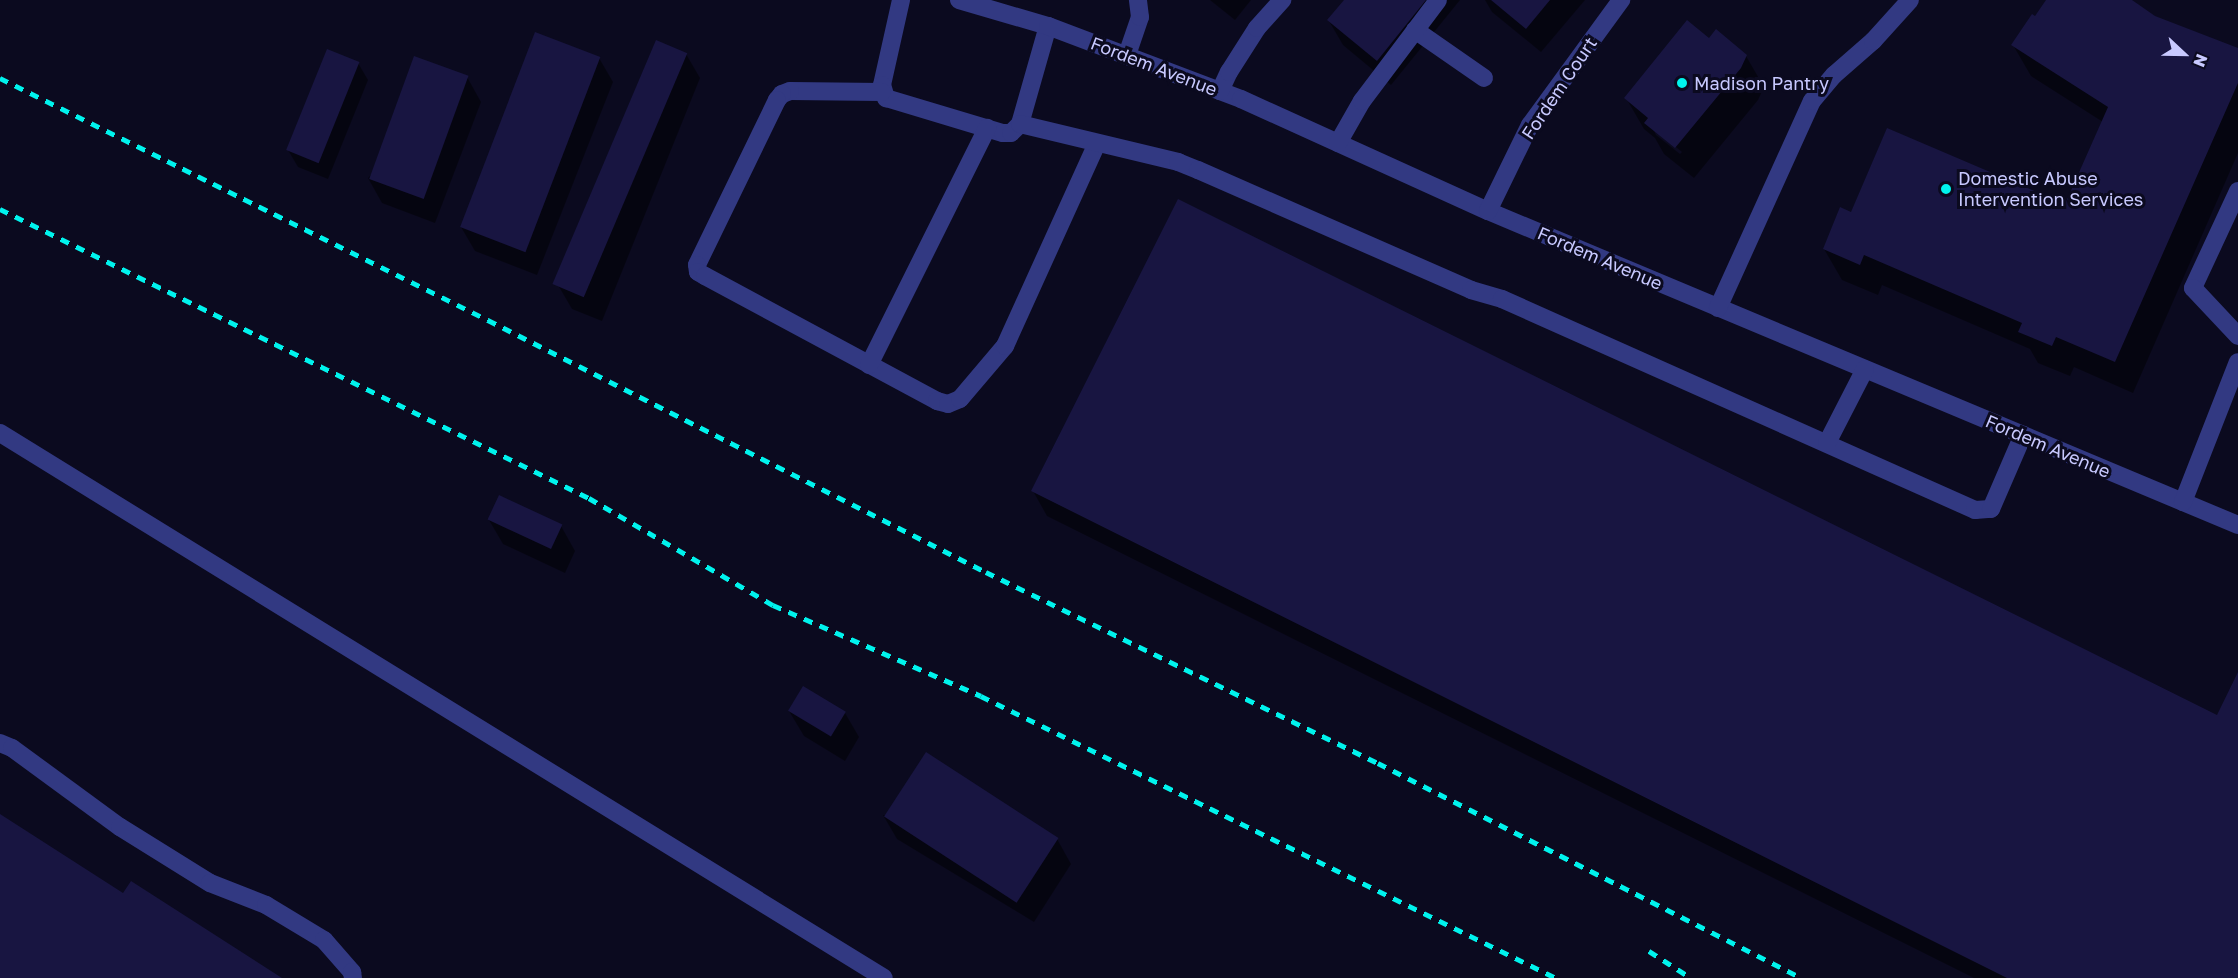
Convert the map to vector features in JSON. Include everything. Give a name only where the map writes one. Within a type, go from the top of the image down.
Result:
[{"type":"street","points":[[902,0],[882,92],[886,98],[1011,133],[1020,124],[1048,26]]},
{"type":"street","name":"Fordem Avenue","points":[[959,0],[1048,26],[1220,91],[1488,211],[2238,525]]},
{"type":"street","points":[[1127,55],[1140,17],[1138,0]]},
{"type":"street","points":[[1220,91],[1248,42],[1281,0]]},
{"type":"street","points":[[1338,143],[1362,101],[1438,0]]},
{"type":"street","name":"Fordem Court","points":[[1488,211],[1530,125],[1621,0]]},
{"type":"street","points":[[1718,308],[1812,100],[1834,75],[1873,41],[1910,0]]},
{"type":"street","points":[[1415,30],[1484,78]]},
{"type":"street","points":[[882,92],[790,91],[782,94],[777,99],[697,265],[698,272],[937,401],[948,404],[960,399],[1005,346],[1097,143]]},
{"type":"street","points":[[1020,124],[1178,162],[1198,170],[1471,290],[1512,303],[1975,510],[1992,509],[2023,435]]},
{"type":"street","points":[[869,365],[987,128]]},
{"type":"street","points":[[2238,190],[2193,288],[2238,336]]},
{"type":"street","points":[[2183,502],[2238,362]]},
{"type":"street","points":[[1827,443],[1865,369]]},
{"type":"street","points":[[0,434],[884,978]]},
{"type":"street","points":[[0,743],[12,748],[120,827],[210,883],[266,906],[324,940],[352,972],[353,978]]},
{"type":"building","points":[[1344,0],[1426,0],[1377,61],[1327,20]]},
{"type":"building","points":[[1491,0],[1550,0],[1526,29]]},
{"type":"building","name":"Domestic Abuse Intervention Services","points":[[2046,0],[2132,0],[2155,16],[2238,48],[2238,83],[2115,362],[2056,337],[2052,346],[2018,332],[2022,323],[1864,255],[1860,265],[1823,249],[1840,207],[1851,212],[1887,128],[2065,204],[2108,107],[2011,45],[2032,14],[2035,16]]},
{"type":"building","name":"Madison Pantry","points":[[1687,20],[1709,38],[1716,29],[1747,55],[1741,68],[1675,148],[1644,123],[1648,118],[1624,98]]},
{"type":"building","points":[[535,32],[600,57],[525,252],[460,227]]},
{"type":"building","points":[[656,40],[687,53],[584,297],[552,284]]},
{"type":"building","points":[[327,49],[359,62],[319,163],[286,150]]},
{"type":"building","points":[[414,56],[469,76],[424,199],[369,179]]},
{"type":"building","points":[[1178,199],[2217,715],[2238,672],[2238,978],[2007,978],[1031,491]]},
{"type":"building","points":[[499,495],[562,525],[551,549],[488,519]]},
{"type":"building","points":[[803,686],[846,712],[831,737],[788,711]]},
{"type":"building","points":[[926,752],[1059,838],[1017,903],[884,817]]},
{"type":"building","points":[[0,814],[123,893],[131,881],[282,978],[0,978]]},
{"type":"railway","points":[[0,78],[488,320],[986,572],[1378,763],[1801,978]]},
{"type":"railway","points":[[0,209],[589,498],[773,605],[981,696],[1556,978]]},
{"type":"railway","points":[[1649,951],[1691,978]]},
{"type":"place","name":"Madison Pantry","points":[[1682,83]]},
{"type":"place","name":"Domestic Abuse Intervention Services","points":[[1946,189]]}]
